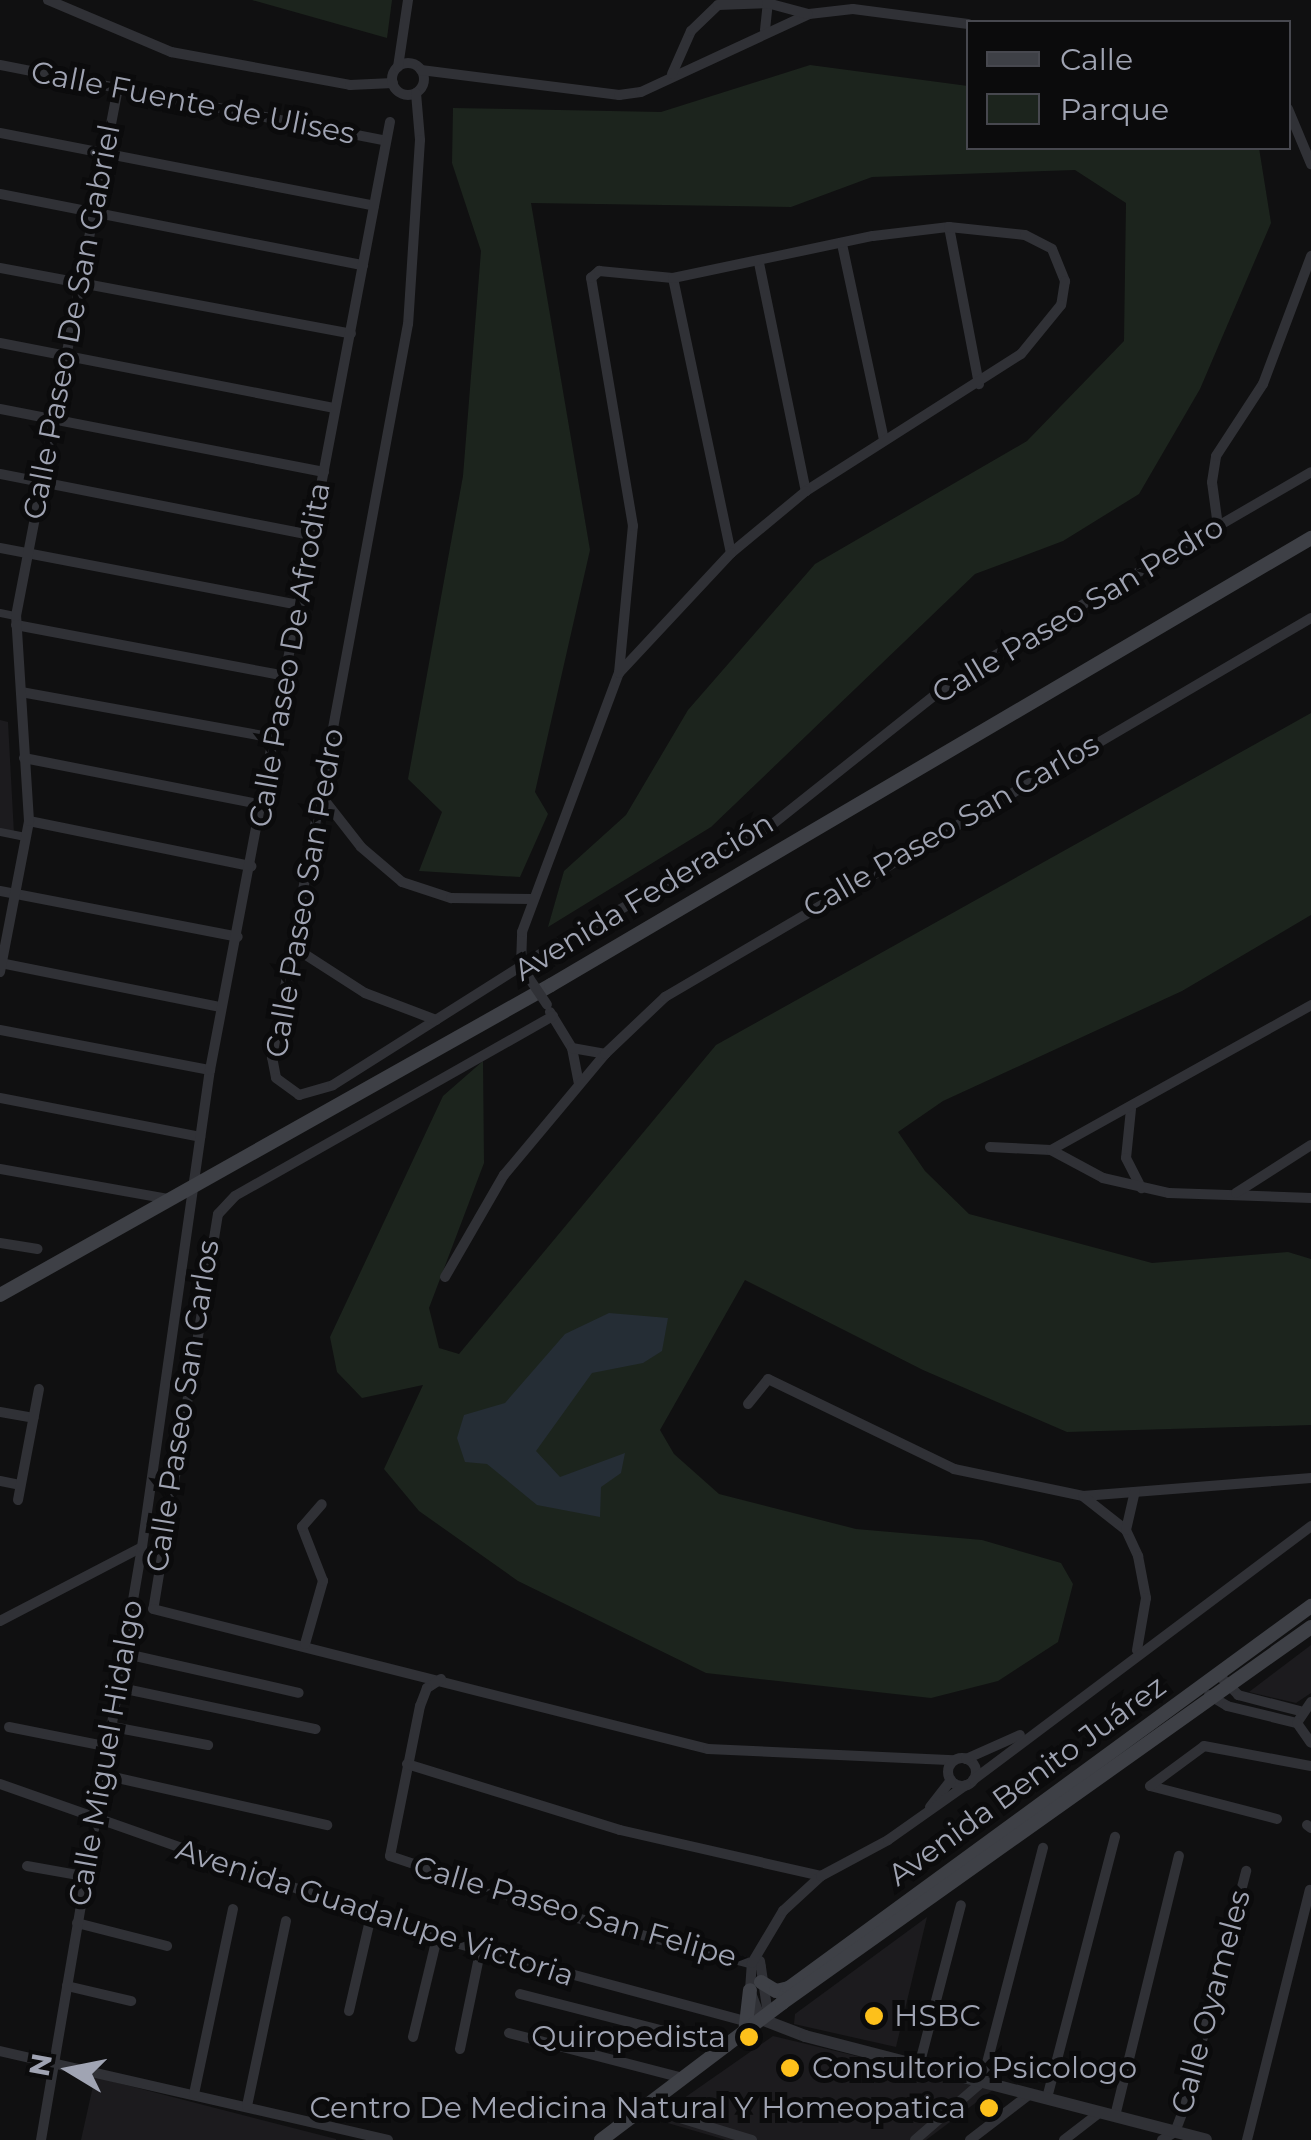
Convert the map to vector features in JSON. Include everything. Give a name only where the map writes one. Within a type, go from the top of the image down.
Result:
[{"type":"main road","name":"Avenida Federación","points":[[0,1295],[552,985],[1311,538]]},
{"type":"main road","name":"Avenida Benito Juárez","points":[[789,1988],[1311,1606]]},
{"type":"main road","name":"Avenida Benito Juárez","points":[[601,2140],[782,2004],[1311,1628]]},
{"type":"main road","points":[[758,2023],[755,1986],[776,1991],[789,1988]]},
{"type":"main road","points":[[782,2004],[789,1988]]},
{"type":"street","points":[[48,0],[172,52],[350,85],[393,83],[404,94],[416,93],[424,80],[421,70]]},
{"type":"street","points":[[393,83],[408,0]]},
{"type":"street","points":[[672,74],[703,14],[736,0],[768,1],[808,14]]},
{"type":"street","points":[[766,30],[768,1]]},
{"type":"street","points":[[398,67],[619,95],[641,92],[766,30],[808,14],[852,9],[966,24]]},
{"type":"street","name":"Calle Fuente de Ulises","points":[[0,65],[386,141]]},
{"type":"street","name":"Calle Paseo De San Gabriel","points":[[0,966],[28,821],[16,620],[118,88]]},
{"type":"street","name":"Calle Paseo San Pedro","points":[[416,93],[420,140],[408,324],[272,1057],[276,1078],[288,1090],[315,1094],[522,965],[768,827],[956,678],[1311,472]]},
{"type":"street","points":[[1291,116],[1311,164]]},
{"type":"street","name":"Calle Paseo De Afrodita","points":[[193,1187],[210,1070],[252,866],[390,122]]},
{"type":"street","points":[[0,132],[374,206]]},
{"type":"street","points":[[0,194],[363,265]]},
{"type":"street","points":[[949,227],[979,384]]},
{"type":"street","points":[[580,1084],[572,1048],[522,965],[520,942],[532,900],[619,673],[632,496],[591,278],[599,271],[673,278],[949,227],[1040,241],[1061,262],[1065,282],[1050,323],[979,384],[806,491],[731,554],[619,673]]},
{"type":"street","points":[[842,244],[884,440]]},
{"type":"street","points":[[1218,526],[1212,482],[1216,456],[1262,384],[1311,256]]},
{"type":"street","points":[[759,263],[806,491]]},
{"type":"street","points":[[0,268],[351,334]]},
{"type":"street","points":[[673,278],[731,554]]},
{"type":"street","points":[[0,343],[336,408]]},
{"type":"street","points":[[0,409],[324,472]]},
{"type":"street","points":[[0,474],[312,535]]},
{"type":"street","points":[[0,548],[300,605]]},
{"type":"street","points":[[0,613],[16,620],[287,676]]},
{"type":"street","name":"Calle Paseo San Carlos","points":[[445,1276],[485,1202],[605,1054],[665,997],[736,950],[1311,618]]},
{"type":"street","points":[[21,692],[275,738]]},
{"type":"street","points":[[24,758],[263,804]]},
{"type":"street","points":[[322,796],[361,847],[402,882],[451,898],[532,900]]},
{"type":"street","points":[[28,821],[252,866]]},
{"type":"street","points":[[0,832],[26,837]]},
{"type":"street","points":[[0,891],[238,936]]},
{"type":"street","points":[[292,946],[365,993],[436,1020]]},
{"type":"street","points":[[0,966],[222,1008]]},
{"type":"street","points":[[1051,1150],[1311,1005]]},
{"type":"street","name":"Calle Paseo San Carlos","points":[[552,1016],[234,1196],[213,1222],[152,1605],[161,1613],[441,1678],[708,1749],[912,1762],[960,1759]]},
{"type":"street","points":[[0,1030],[210,1070]]},
{"type":"street","points":[[572,1048],[605,1054]]},
{"type":"street","points":[[0,1098],[200,1136]]},
{"type":"street","points":[[1131,1108],[1126,1158],[1141,1188]]},
{"type":"street","points":[[1235,1194],[1311,1145]]},
{"type":"street","points":[[990,1147],[1051,1150],[1141,1188],[1311,1198]]},
{"type":"street","points":[[0,1169],[170,1200]]},
{"type":"street","name":"Calle Miguel Hidalgo","points":[[41,2140],[92,1820],[142,1546],[193,1187]]},
{"type":"street","points":[[0,1242],[38,1250]]},
{"type":"street","points":[[748,1404],[768,1379],[954,1469],[1084,1496],[1311,1478]]},
{"type":"street","points":[[18,1500],[39,1390]]},
{"type":"street","points":[[0,1412],[33,1418]]},
{"type":"street","points":[[0,1481],[20,1485]]},
{"type":"street","points":[[1135,1492],[1126,1530],[1146,1598],[1138,1650]]},
{"type":"street","points":[[1084,1496],[1126,1530]]},
{"type":"street","points":[[304,1644],[324,1581],[302,1528],[322,1504]]},
{"type":"street","points":[[1199,2139],[1169,2136],[1115,2116],[758,2023],[757,1962],[784,1911],[822,1876],[924,1815],[1138,1650],[1311,1526]]},
{"type":"street","points":[[0,1621],[142,1546]]},
{"type":"street","points":[[0,1610],[14,1613]]},
{"type":"street","points":[[122,1654],[299,1694]]},
{"type":"street","points":[[406,1670],[420,1706]]},
{"type":"street","points":[[1219,1675],[1230,1689],[1298,1717],[1308,1741],[1290,1759]]},
{"type":"street","points":[[441,1678],[427,1688],[407,1764],[620,1830],[822,1876]]},
{"type":"street","points":[[1202,1686],[1214,1700],[1298,1717]]},
{"type":"street","points":[[116,1688],[316,1729]]},
{"type":"street","points":[[1298,1717],[1311,1702]]},
{"type":"street","points":[[108,1726],[208,1746]]},
{"type":"street","points":[[9,1727],[105,1746]]},
{"type":"street","points":[[924,1815],[960,1759],[1034,1729]]},
{"type":"street","points":[[1277,1819],[1154,1792],[1150,1786],[1204,1746],[1290,1759],[1311,1766]]},
{"type":"street","points":[[960,1759],[974,1765],[970,1782]]},
{"type":"street","name":"Calle Paseo San Carlos","points":[[912,1762],[970,1782]]},
{"type":"street","name":"Calle Paseo San Felipe","points":[[407,1764],[390,1856],[569,1916],[757,1962]]},
{"type":"street","points":[[100,1774],[327,1825]]},
{"type":"street","name":"Avenida Guadalupe Victoria","points":[[0,1784],[92,1820],[480,1952],[758,2023]]},
{"type":"street","points":[[1048,2098],[1115,1837]]},
{"type":"street","points":[[915,2140],[982,2082],[1043,1848]]},
{"type":"street","points":[[1115,2116],[1179,1856]]},
{"type":"street","points":[[28,1866],[84,1876]]},
{"type":"street","name":"Calle Oyameles","points":[[1169,2136],[1246,1872]]},
{"type":"street","points":[[1247,2140],[1310,1890]]},
{"type":"street","points":[[919,2066],[961,1905]]},
{"type":"street","points":[[194,2094],[234,1909]]},
{"type":"street","points":[[349,2011],[371,1916]]},
{"type":"street","points":[[247,2106],[286,1921]]},
{"type":"street","points":[[76,1923],[167,1946]]},
{"type":"street","points":[[413,2037],[437,1938]]},
{"type":"street","points":[[460,2049],[480,1952]]},
{"type":"street","points":[[67,1986],[131,2000]]},
{"type":"street","points":[[520,1994],[727,2047]]},
{"type":"street","points":[[509,2033],[684,2078]]},
{"type":"street","points":[[0,2052],[55,2060],[388,2140]]},
{"type":"street","points":[[970,2140],[1030,2094]]},
{"type":"street","points":[[644,2107],[752,2140]]},
{"type":"street","points":[[1064,2140],[1099,2113]]},
{"type":"shaded area","points":[[0,720],[8,722],[14,834],[0,831]]},
{"type":"shaded area","points":[[609,1313],[668,1318],[662,1351],[643,1363],[592,1373],[536,1451],[560,1477],[625,1453],[621,1473],[601,1487],[600,1517],[537,1505],[487,1464],[465,1462],[457,1438],[464,1415],[505,1403],[565,1334]]},
{"type":"shaded area","points":[[1311,1645],[1311,1693],[1296,1703],[1249,1692]]},
{"type":"shaded area","points":[[927,1917],[896,2047],[794,2024],[795,2014]]},
{"type":"shaded area","points":[[773,2036],[994,2089],[926,2140],[726,2140],[654,2119]]},
{"type":"shaded area","points":[[95,2077],[336,2139],[336,2140],[81,2140]]},
{"type":"green space","points":[[252,0],[392,0],[387,38]]},
{"type":"green space","points":[[810,65],[966,86],[966,150],[1259,150],[1271,223],[1200,389],[1139,494],[1063,541],[975,574],[711,827],[548,927],[564,871],[626,815],[688,710],[815,564],[1027,441],[1124,341],[1126,203],[1075,170],[872,177],[791,207],[531,203],[590,550],[535,792],[548,814],[520,877],[419,871],[442,812],[408,779],[463,476],[481,251],[452,163],[453,108],[661,112]]},
{"type":"green space","points":[[1311,713],[1311,915],[1182,991],[943,1101],[898,1132],[925,1171],[969,1214],[1152,1263],[1288,1252],[1311,1259],[1311,1425],[1067,1432],[923,1370],[745,1280],[660,1430],[674,1454],[719,1494],[856,1529],[982,1540],[1061,1563],[1073,1584],[1058,1642],[998,1681],[931,1698],[706,1673],[518,1581],[419,1511],[384,1469],[423,1385],[362,1398],[337,1372],[330,1337],[443,1096],[483,1061],[484,1163],[429,1308],[439,1348],[459,1354],[716,1045]]},
{"type":"place","name":"HSBC","points":[[874,2016]]},
{"type":"place","name":"Quiropedista","points":[[749,2037]]},
{"type":"place","name":"Consultorio Psicologo","points":[[790,2068]]},
{"type":"place","name":"Centro De Medicina Natural Y Homeopatica","points":[[989,2108]]}]
